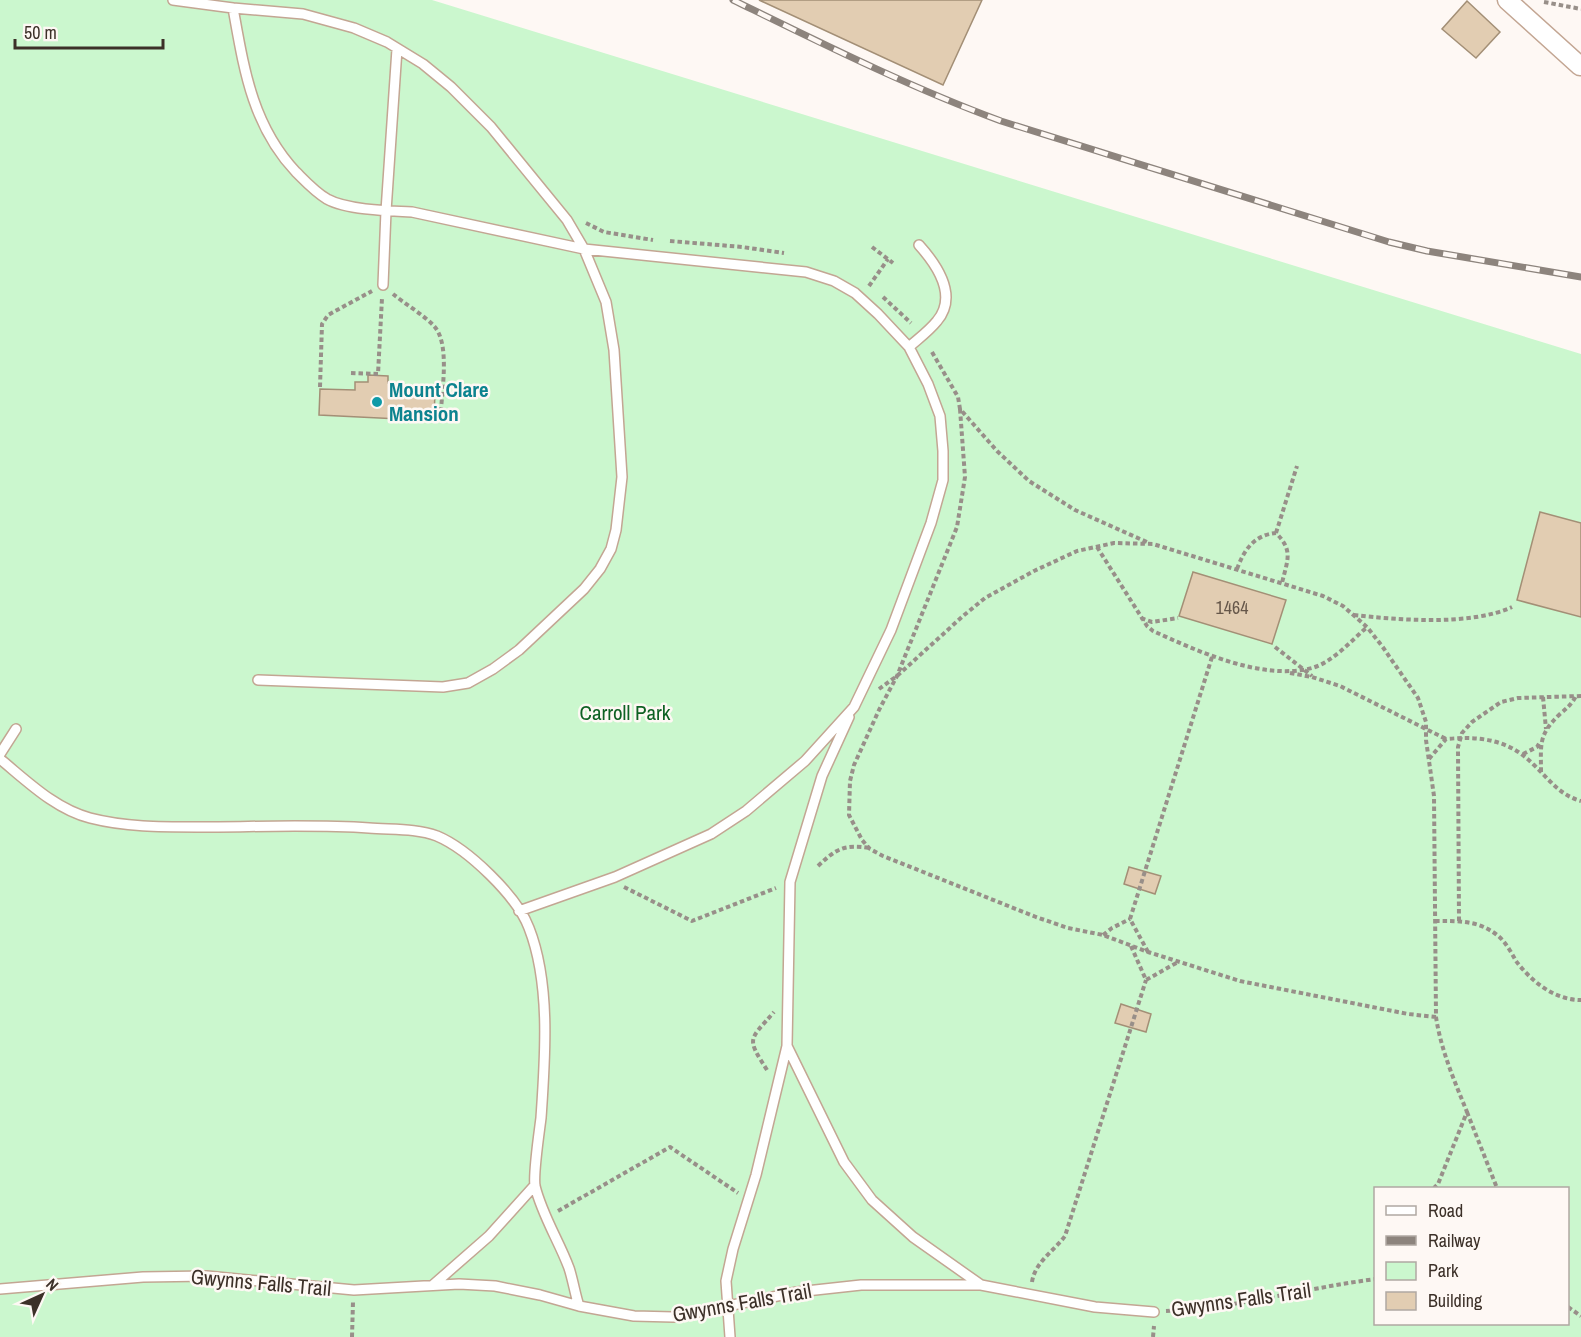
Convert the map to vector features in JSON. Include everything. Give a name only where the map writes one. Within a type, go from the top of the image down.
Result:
[{"type":"street","points":[[1507,0],[1580,65]]},
{"type":"lane","points":[[173,0],[303,14],[354,28],[423,64],[451,87],[491,127],[567,220],[584,249],[606,302],[614,350],[622,477],[611,549],[600,569],[584,589],[519,650],[494,669],[468,683],[444,687],[258,680]]},
{"type":"lane","points":[[233,8],[242,60],[255,106],[266,131],[283,158],[308,185],[326,199],[339,204],[386,211],[412,212],[584,249],[806,272],[834,281],[855,293],[878,314],[909,347],[928,384],[939,416],[944,451],[943,480],[931,524],[891,630],[822,776],[790,882],[787,1046],[778,1088],[726,1281],[730,1337]]},
{"type":"lane","points":[[383,285],[397,49]]},
{"type":"lane","points":[[909,347],[938,320],[945,307],[946,288],[937,267],[919,245]]},
{"type":"lane","points":[[519,911],[615,877],[711,834],[746,811],[797,768],[854,707]]},
{"type":"lane","points":[[0,754],[16,729]]},
{"type":"lane","points":[[0,759],[31,785],[68,810],[117,824],[152,827],[349,826],[410,831],[436,836],[461,850],[485,869],[529,927],[539,965],[544,1024],[541,1114],[535,1185],[569,1268],[579,1306]]},
{"type":"lane","points":[[787,1046],[844,1162],[872,1200],[913,1237],[981,1285]]},
{"type":"lane","points":[[433,1285],[489,1236],[535,1185]]},
{"type":"lane","name":"Gwynns Falls Trail","points":[[0,1289],[143,1277],[207,1276],[354,1290],[433,1285],[495,1286],[579,1306],[634,1316],[673,1317],[797,1292],[861,1284],[981,1285],[1095,1307],[1154,1312]]},
{"type":"path","points":[[1544,2],[1581,9]]},
{"type":"path","points":[[581,219],[604,232],[622,236],[742,247],[792,255]]},
{"type":"path","points":[[872,247],[893,263]]},
{"type":"path","points":[[869,286],[888,259]]},
{"type":"path","points":[[862,282],[892,304],[911,323]]},
{"type":"path","points":[[351,373],[378,374],[383,285]]},
{"type":"path","points":[[320,387],[324,319],[383,285]]},
{"type":"path","points":[[383,285],[440,333],[443,351],[441,411]]},
{"type":"path","points":[[870,849],[862,840],[849,815],[850,781],[854,765],[897,676],[957,526],[965,477],[958,397],[932,352]]},
{"type":"path","points":[[960,409],[997,451],[1029,481],[1075,510],[1153,544],[1323,596],[1343,606],[1367,627],[1405,676],[1418,698],[1426,722],[1434,796],[1436,1017],[1445,1057],[1497,1187]]},
{"type":"path","points":[[1276,533],[1297,465]]},
{"type":"path","points":[[1237,569],[1252,542],[1262,536],[1276,533]]},
{"type":"path","points":[[1276,533],[1285,542],[1288,550],[1282,583]]},
{"type":"path","points":[[854,707],[897,676],[985,598],[1016,580],[1077,551],[1114,543],[1153,544]]},
{"type":"path","points":[[1097,547],[1139,616],[1152,631],[1212,657],[1312,676],[1340,686],[1446,740],[1488,739],[1523,754],[1562,794],[1581,801]]},
{"type":"path","points":[[1353,615],[1417,621],[1476,616],[1500,612],[1512,607]]},
{"type":"path","points":[[1139,616],[1152,622],[1178,618]]},
{"type":"path","points":[[1286,672],[1313,668],[1328,660],[1367,627]]},
{"type":"path","points":[[1275,647],[1312,676]]},
{"type":"path","points":[[1148,952],[1130,919],[1212,657]]},
{"type":"path","points":[[1459,921],[1458,747],[1462,733],[1472,722],[1501,702],[1518,698],[1579,696]]},
{"type":"path","points":[[1523,754],[1541,742],[1546,730],[1579,696]]},
{"type":"path","points":[[1543,697],[1546,730]]},
{"type":"path","points":[[1429,759],[1446,740]]},
{"type":"path","points":[[1541,742],[1541,773]]},
{"type":"path","points":[[818,866],[836,850],[844,847],[870,849],[1036,917],[1068,928],[1103,935],[1178,962],[1259,985],[1408,1014],[1436,1017]]},
{"type":"path","points":[[624,887],[692,921],[777,888]]},
{"type":"path","points":[[1103,935],[1130,919]]},
{"type":"path","points":[[1435,921],[1471,922],[1497,935],[1523,970],[1544,988],[1559,996],[1581,1000]]},
{"type":"path","points":[[1030,1294],[1034,1272],[1065,1236],[1146,980],[1130,945]]},
{"type":"path","points":[[1146,980],[1178,962]]},
{"type":"path","points":[[778,1088],[752,1047],[751,1041],[788,995]]},
{"type":"path","points":[[1435,1187],[1467,1112]]},
{"type":"path","points":[[547,1217],[670,1147],[748,1201]]},
{"type":"path","name":"Gwynns Falls Trail","points":[[1154,1312],[1193,1310],[1235,1304],[1374,1279]]},
{"type":"path","points":[[352,1337],[354,1290]]},
{"type":"green space","name":"Carroll Park","points":[[0,0],[432,0],[1581,354],[1581,1337],[0,1337]]},
{"type":"building","points":[[759,0],[982,0],[943,85]]},
{"type":"building","points":[[1467,1],[1500,32],[1476,58],[1442,29]]},
{"type":"building","name":"Mount Clare Mansion","points":[[368,375],[388,376],[388,383],[400,384],[400,391],[435,392],[434,418],[399,417],[399,419],[319,415],[320,389],[355,390],[355,382],[368,382]]},
{"type":"building","points":[[1540,512],[1581,523],[1581,617],[1517,600]]},
{"type":"building","points":[[1193,572],[1286,600],[1272,644],[1179,616]]},
{"type":"building","points":[[1129,867],[1161,876],[1155,894],[1124,884]]},
{"type":"building","points":[[1121,1004],[1151,1014],[1146,1032],[1115,1023]]},
{"type":"railway","points":[[733,0],[899,79],[1001,121],[1389,242],[1427,251],[1581,277]]},
{"type":"place","name":"Mount Clare Mansion","points":[[377,402]]}]
